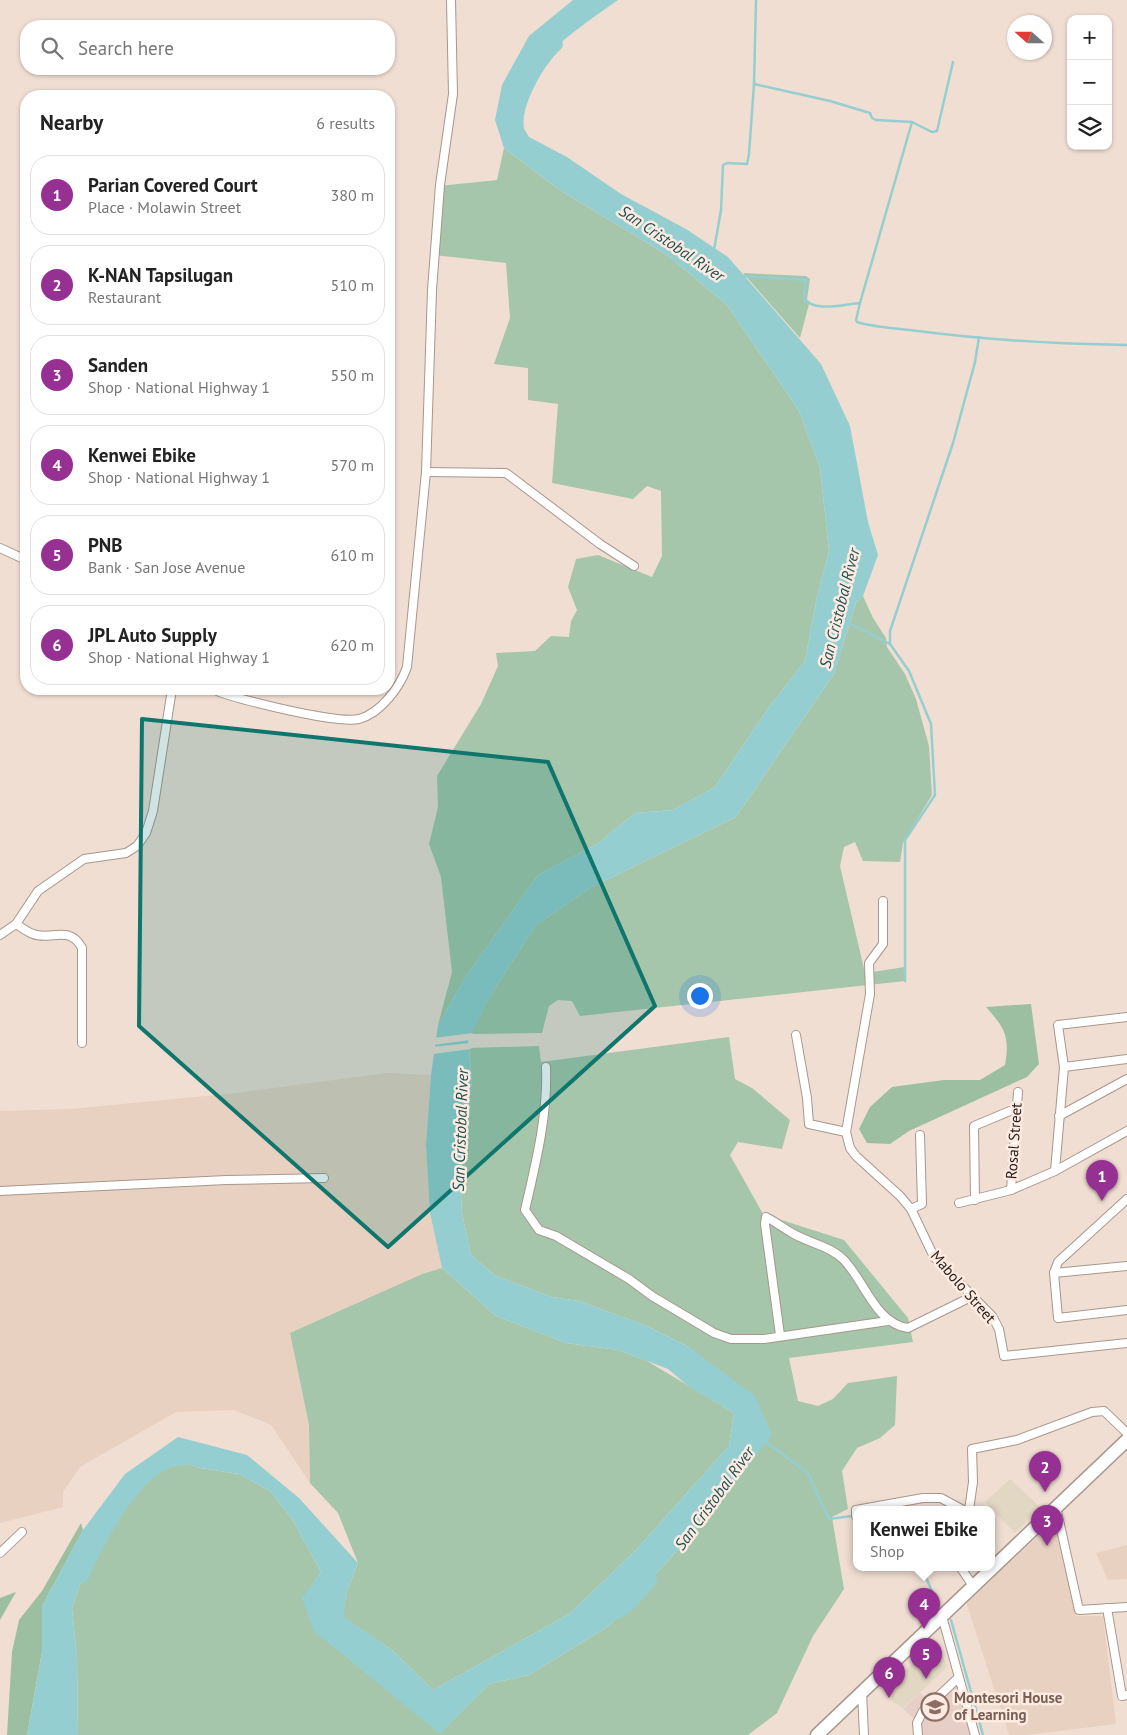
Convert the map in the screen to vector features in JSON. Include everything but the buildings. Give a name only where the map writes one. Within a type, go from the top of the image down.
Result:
[{"type":"highway","points":[[995,1565],[1127,1440]]},
{"type":"highway","points":[[817,1735],[989,1571]]},
{"type":"street","points":[[395,690],[402,682],[408,667],[426,472],[432,290],[442,167],[453,94],[454,64],[450,31],[451,0]]},
{"type":"street","points":[[426,472],[506,473],[600,544],[634,566]]},
{"type":"street","points":[[0,548],[20,557]]},
{"type":"street","points":[[0,935],[16,924],[38,891],[84,859],[126,853],[137,846],[146,833],[153,811],[171,695]]},
{"type":"street","points":[[227,695],[337,718],[359,718],[376,710],[390,695]]},
{"type":"street","points":[[796,1036],[807,1098],[809,1124],[846,1132],[870,994],[869,963],[883,944],[883,901]]},
{"type":"street","points":[[16,924],[34,935],[68,936],[78,941],[82,948],[82,1043]]},
{"type":"street","points":[[1055,1171],[1064,1067],[1058,1024],[1127,1017]]},
{"type":"street","points":[[1064,1067],[1127,1059]]},
{"type":"street","points":[[546,1067],[547,1096],[537,1159],[525,1210],[539,1230],[556,1236],[629,1279],[652,1296],[714,1333],[731,1339],[764,1339],[780,1335],[888,1322],[908,1328],[973,1296]]},
{"type":"street","points":[[1060,1116],[1127,1080]]},
{"type":"street","name":"Rosal Street","points":[[1011,1190],[1018,1092]]},
{"type":"street","points":[[975,1200],[974,1126],[1017,1108]]},
{"type":"street","points":[[959,1203],[1011,1190],[1055,1171],[1127,1131]]},
{"type":"street","name":"Mabolo Street","points":[[846,1132],[850,1148],[856,1156],[900,1196],[911,1209],[934,1257],[992,1316],[999,1328],[1004,1356],[1127,1343]]},
{"type":"street","points":[[911,1209],[922,1204],[920,1135]]},
{"type":"street","points":[[0,1191],[226,1180],[324,1178]]},
{"type":"street","points":[[1126,1203],[1058,1262],[1054,1273],[1058,1318],[1127,1310]]},
{"type":"street","points":[[780,1335],[765,1224],[766,1217],[793,1234],[834,1252],[844,1260],[888,1322]]},
{"type":"street","points":[[1054,1273],[1127,1266]]},
{"type":"street","points":[[970,1506],[973,1482],[972,1448],[1017,1440],[1092,1412],[1104,1411],[1127,1433]]},
{"type":"street","points":[[878,1506],[923,1498],[941,1498],[952,1506]]},
{"type":"street","points":[[1056,1507],[1079,1610],[1127,1606]]},
{"type":"street","points":[[0,1553],[22,1532]]},
{"type":"street","points":[[962,1571],[973,1586]]},
{"type":"street","points":[[1107,1608],[1122,1696],[1127,1695]]},
{"type":"street","points":[[942,1616],[975,1735]]},
{"type":"street","points":[[918,1735],[917,1723],[924,1710],[958,1678]]},
{"type":"street","points":[[862,1692],[864,1735]]},
{"type":"highlighted area","points":[[142,719],[548,762],[655,1006],[388,1247],[139,1026]]},
{"type":"shaded area","points":[[387,1073],[431,1075],[426,1145],[430,1213],[442,1268],[422,1274],[290,1333],[309,1425],[310,1483],[271,1425],[234,1410],[176,1412],[80,1467],[63,1492],[63,1507],[0,1523],[0,1111],[70,1109],[236,1093]]},
{"type":"shaded area","points":[[1010,1479],[1040,1507],[1015,1533],[995,1512],[995,1506],[989,1506],[985,1502]]},
{"type":"shaded area","points":[[1057,1519],[1076,1616],[1103,1616],[1116,1724],[1027,1735],[1009,1735],[966,1602]]},
{"type":"shaded area","points":[[1127,1545],[1127,1579],[1108,1580],[1096,1553]]},
{"type":"shaded area","points":[[937,1642],[947,1667],[903,1708],[892,1701],[892,1682]]},
{"type":"shaded area","name":"Montesori House of Learning","points":[[958,1683],[972,1735],[920,1735],[920,1724],[903,1709],[920,1693],[931,1704]]},
{"type":"green space","points":[[504,148],[558,189],[667,255],[727,305],[799,411],[820,468],[829,551],[817,597],[805,661],[769,707],[715,787],[673,810],[635,813],[597,844],[538,875],[466,976],[438,1025],[452,972],[441,877],[429,844],[438,807],[437,776],[481,704],[498,666],[496,653],[535,651],[551,636],[569,637],[571,621],[577,610],[568,587],[576,559],[598,555],[652,577],[662,556],[661,491],[647,486],[633,499],[552,483],[558,404],[528,400],[528,368],[494,364],[510,318],[506,263],[434,255],[439,186],[497,180]]},
{"type":"green space","points":[[743,273],[806,276],[810,279],[807,299],[809,304],[800,338]]},
{"type":"green space","points":[[863,596],[873,618],[886,638],[887,647],[905,674],[916,699],[929,746],[932,795],[903,843],[900,862],[863,861],[855,842],[844,847],[840,866],[865,973],[905,967],[905,981],[580,1016],[572,1001],[558,1000],[549,1006],[542,1033],[470,1034],[493,992],[536,925],[592,887],[736,817],[834,674],[856,603]]},
{"type":"green space","points":[[1031,1004],[1039,1064],[1027,1077],[909,1131],[890,1144],[867,1143],[859,1129],[870,1107],[892,1087],[944,1080],[980,1080],[1005,1065],[1007,1047],[1004,1033],[998,1021],[986,1007]]},
{"type":"green space","points":[[729,1037],[735,1079],[752,1088],[790,1120],[782,1149],[738,1142],[730,1155],[763,1214],[844,1240],[908,1318],[913,1342],[789,1358],[798,1401],[818,1406],[833,1399],[848,1383],[897,1376],[895,1425],[880,1438],[857,1448],[842,1471],[848,1509],[832,1517],[844,1589],[813,1636],[777,1713],[748,1735],[78,1735],[77,1657],[72,1608],[99,1530],[147,1474],[171,1458],[200,1468],[239,1474],[270,1491],[292,1519],[321,1572],[303,1598],[378,1682],[440,1733],[489,1684],[529,1675],[609,1626],[713,1511],[771,1435],[717,1370],[689,1347],[647,1326],[579,1301],[552,1297],[496,1276],[471,1255],[462,1213],[460,1174],[472,1081],[469,1048],[539,1046],[541,1062]]},
{"type":"green space","points":[[442,1268],[496,1316],[566,1343],[618,1350],[647,1361],[734,1413],[729,1446],[634,1552],[569,1614],[433,1690],[392,1650],[343,1617],[346,1594],[358,1563],[338,1513],[310,1483],[309,1425],[290,1333],[422,1274]]},
{"type":"green space","points":[[81,1523],[83,1530],[42,1606],[42,1652],[27,1735],[7,1735],[12,1652],[19,1620],[42,1591]]},
{"type":"green space","points":[[16,1592],[0,1620],[0,1598]]},
{"type":"water","points":[[573,0],[618,0],[563,41],[537,66],[527,78],[521,91],[517,117],[529,137],[567,157],[621,194],[686,229],[728,257],[821,364],[850,426],[868,522],[878,555],[863,596],[856,603],[834,674],[736,817],[592,887],[536,925],[493,992],[468,1039],[472,1081],[460,1174],[462,1213],[471,1255],[496,1276],[552,1297],[579,1301],[647,1326],[689,1347],[755,1396],[772,1435],[713,1511],[609,1626],[529,1675],[489,1684],[440,1734],[313,1630],[302,1598],[321,1572],[292,1519],[270,1491],[239,1474],[200,1468],[171,1458],[147,1474],[99,1530],[72,1608],[77,1657],[78,1735],[27,1735],[42,1652],[42,1606],[83,1530],[125,1474],[178,1437],[247,1455],[299,1498],[358,1563],[346,1594],[344,1617],[392,1650],[433,1690],[569,1614],[634,1552],[729,1446],[734,1413],[688,1386],[668,1369],[618,1350],[566,1343],[496,1316],[442,1268],[430,1213],[426,1145],[431,1075],[438,1025],[466,976],[538,875],[597,844],[635,813],[673,810],[715,787],[769,707],[805,661],[817,597],[829,551],[820,468],[799,411],[727,305],[667,255],[558,189],[504,148],[495,120],[502,85],[529,36]]},
{"type":"pier","points":[[473,1033],[470,1040],[433,1045],[434,1038]]},
{"type":"pier","points":[[471,1043],[471,1049],[433,1054],[432,1047]]},
{"type":"waterway","points":[[714,250],[721,210],[723,165],[727,163],[747,164],[749,154],[754,84],[756,0]]},
{"type":"waterway","name":"San Cristobal River","points":[[519,136],[517,113],[526,87],[541,62],[556,44]]},
{"type":"waterway","points":[[754,84],[830,101],[870,113],[872,118],[876,120],[912,122],[932,132],[937,131],[953,62]]},
{"type":"waterway","points":[[912,122],[860,303],[857,322],[879,327],[996,339],[1048,343],[1127,345]]},
{"type":"waterway","points":[[743,276],[806,280],[804,298],[808,303],[814,305],[830,306],[860,303]]},
{"type":"waterway","points":[[890,644],[890,631],[953,443],[975,362],[979,337]]},
{"type":"waterway","points":[[847,622],[890,644],[909,671],[931,724],[935,795],[905,840],[905,981]]},
{"type":"waterway","points":[[765,1441],[808,1473],[829,1519],[852,1516]]},
{"type":"waterway","name":"San Cristobal River","points":[[82,1576],[106,1528],[128,1495],[141,1480],[154,1469],[168,1461],[194,1457]]},
{"type":"waterway","points":[[923,1571],[936,1601]]},
{"type":"waterway","name":"San Cristobal River","points":[[617,1612],[632,1601],[650,1580]]},
{"type":"waterway","points":[[951,1620],[983,1735]]},
{"type":"place","name":"Parian Covered Court","points":[[1102,1201]]},
{"type":"place","name":"K-NAN Tapsilugan","points":[[1045,1492]]},
{"type":"place","name":"Sanden","points":[[1047,1546]]},
{"type":"place","name":"Kenwei Ebike","points":[[924,1629]]},
{"type":"place","name":"PNB","points":[[926,1679]]},
{"type":"place","name":"JPL Auto Supply","points":[[889,1698]]},
{"type":"place","name":"Montesori House of Learning","points":[[935,1707]]}]
